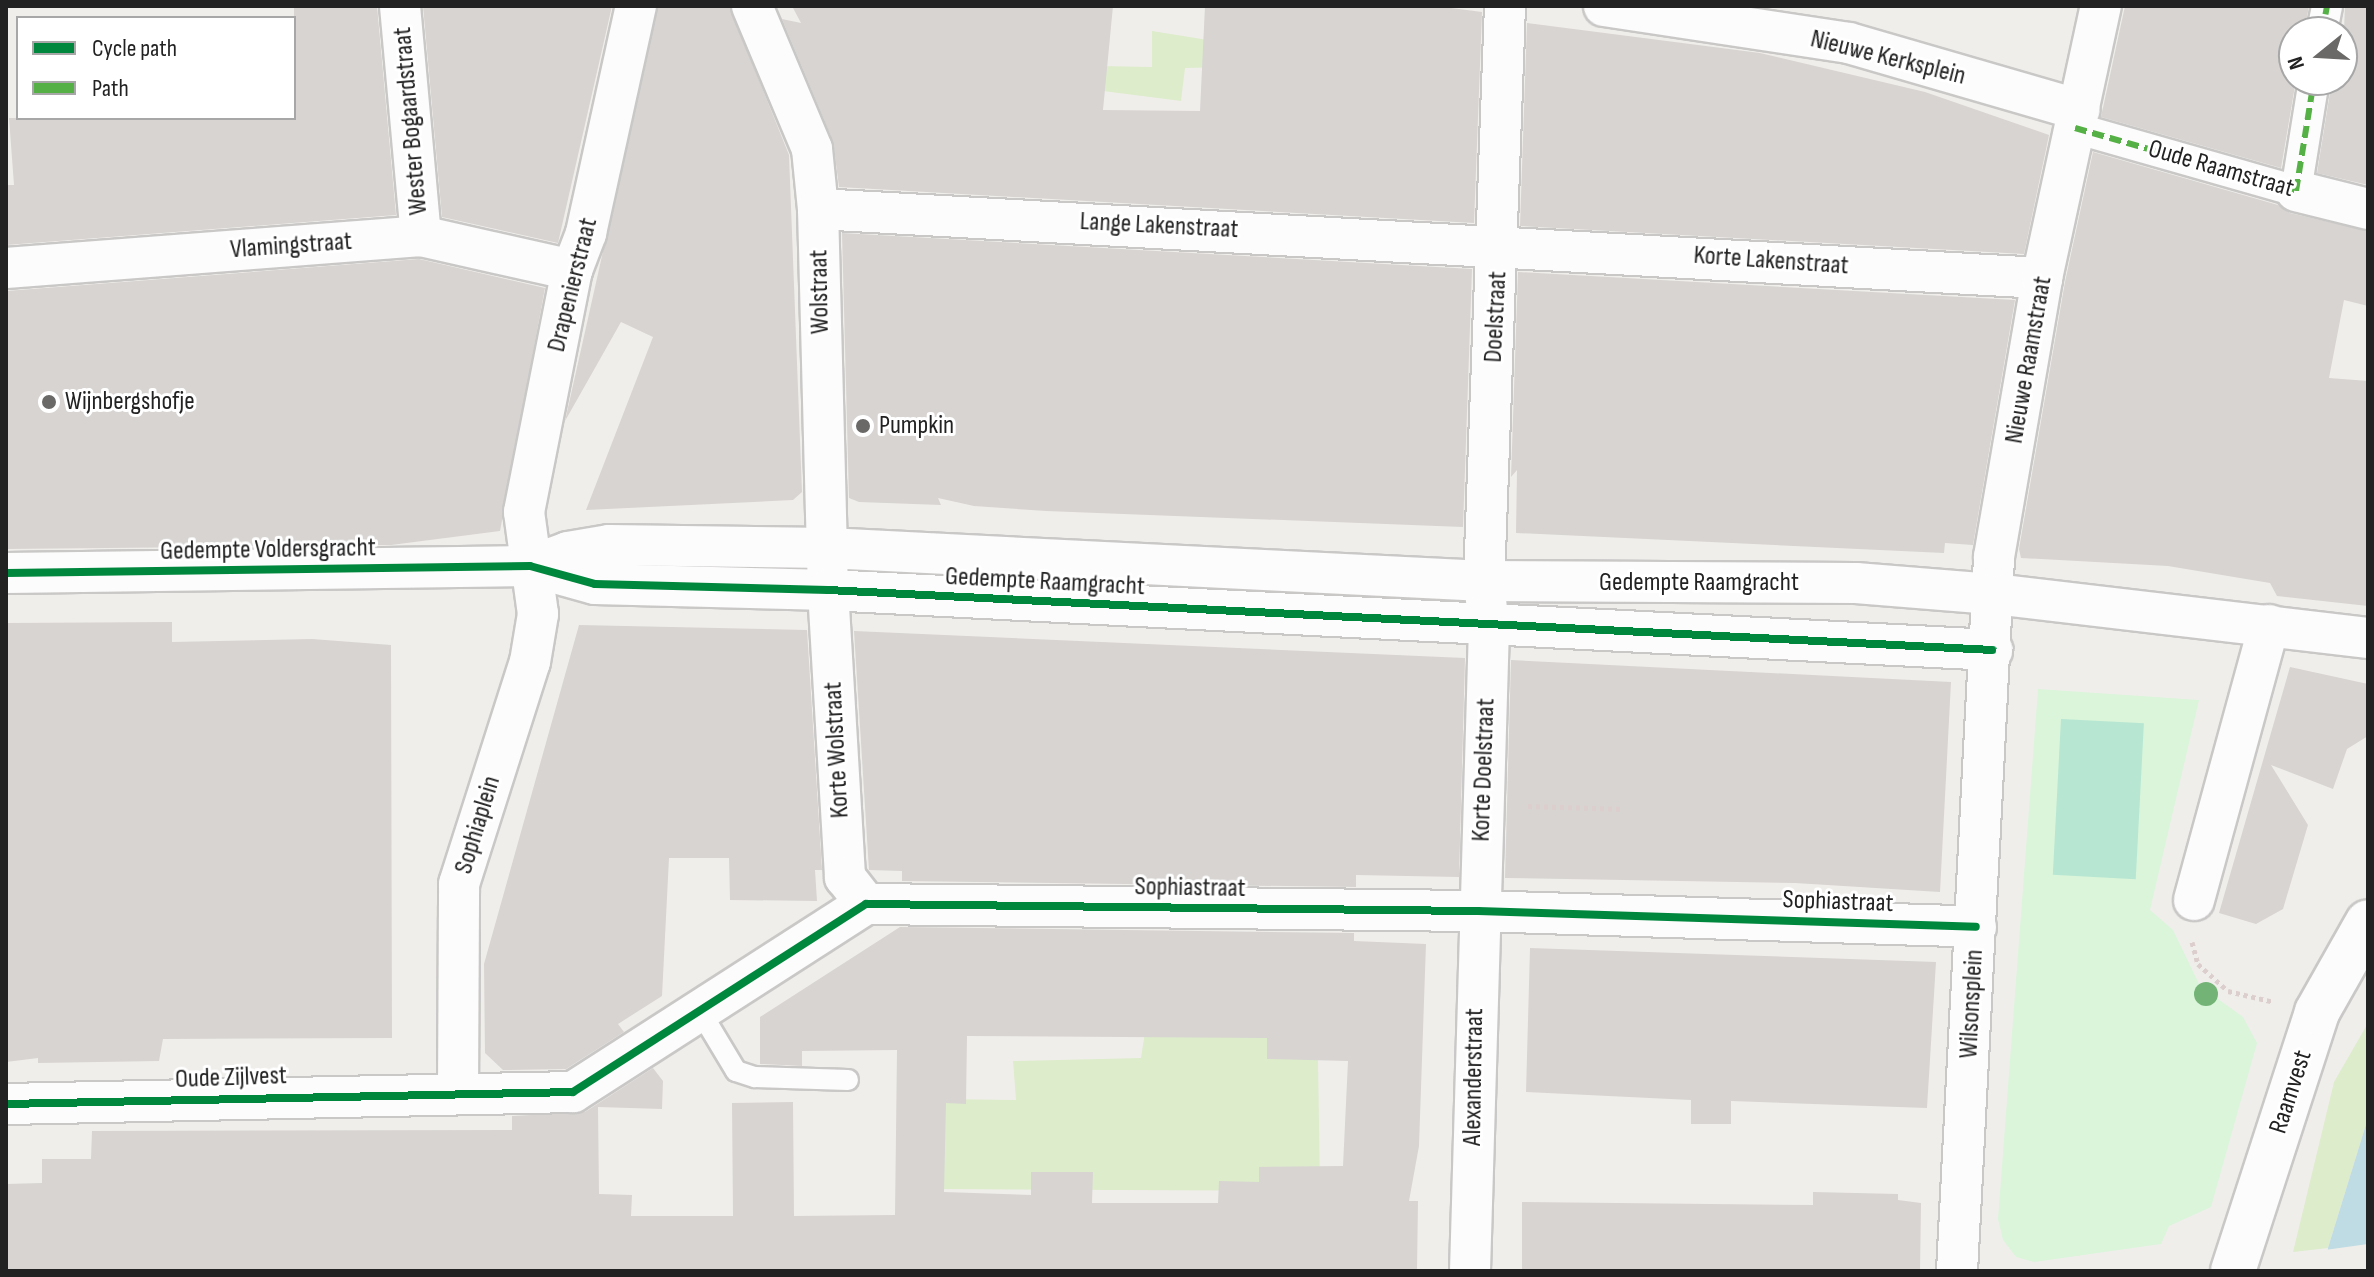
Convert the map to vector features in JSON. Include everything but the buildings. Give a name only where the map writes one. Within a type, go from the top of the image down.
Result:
[{"type":"street","name":"Wester Bogaardstraat","points":[[400,6],[421,236]]},
{"type":"street","name":"Drapenierstraat","points":[[530,566],[524,512],[572,270],[586,233],[636,6]]},
{"type":"street","name":"Wolstraat","points":[[752,6],[812,149],[818,209],[828,590]]},
{"type":"street","name":"Doelstraat","points":[[1489,628],[1484,581],[1499,244],[1505,6]]},
{"type":"street","name":"Nieuwe Kerksplein","points":[[1604,6],[1694,12],[1849,43],[2077,119]]},
{"type":"street","points":[[2077,119],[2101,6]]},
{"type":"street","points":[[2296,191],[2311,96]]},
{"type":"street","name":"Oude Raamstraat","points":[[2077,119],[2296,191],[2368,209]]},
{"type":"street","name":"Nieuwe Raamstraat","points":[[1994,594],[1994,557],[2042,278],[2077,119]]},
{"type":"street","name":"Lange Lakenstraat","points":[[818,209],[1499,244]]},
{"type":"street","name":"Vlamingstraat","points":[[6,268],[421,236],[572,270]]},
{"type":"street","name":"Korte Lakenstraat","points":[[1499,244],[2042,278]]},
{"type":"street","name":"Gedempte Raamgracht","points":[[530,566],[609,545],[827,548],[1484,581],[1856,583],[1994,594],[2368,638]]},
{"type":"street","name":"Gedempte Raamgracht","points":[[530,566],[595,584],[828,590],[1489,628],[1992,650]]},
{"type":"street","name":"Gedempte Voldersgracht","points":[[6,573],[530,566]]},
{"type":"street","name":"Sophiaplein","points":[[458,1091],[459,884],[530,662],[538,614],[530,566]]},
{"type":"street","name":"Korte Wolstraat","points":[[828,590],[845,877],[866,904]]},
{"type":"street","name":"Wilsonsplein","points":[[1957,1271],[1994,594]]},
{"type":"street","points":[[2194,900],[2269,625]]},
{"type":"street","name":"Korte Doelstraat","points":[[1478,911],[1489,628]]},
{"type":"street","points":[[458,1091],[573,1092],[866,904]]},
{"type":"street","name":"Sophiastraat","points":[[866,904],[1478,911],[1976,927]]},
{"type":"street","name":"Alexanderstraat","points":[[1470,1257],[1478,911]]},
{"type":"street","name":"Raamvest","points":[[2233,1271],[2317,1012],[2368,922]]},
{"type":"street","name":"Oude Zijlvest","points":[[6,1104],[458,1091]]},
{"type":"lane","points":[[700,1011],[736,1071],[755,1077],[848,1080]]},
{"type":"path","points":[[1483,804],[1623,809]]},
{"type":"path","points":[[2194,900],[2189,934],[2198,964],[2228,991],[2317,1012]]},
{"type":"green space","points":[[1152,31],[1358,64],[1185,68],[1181,101],[1103,91],[1101,66],[1152,67]]},
{"type":"green space","points":[[2038,689],[2199,700],[2150,910],[2173,930],[2200,986],[2243,1017],[2257,1043],[2211,1207],[2169,1226],[2161,1244],[2034,1262],[2016,1257],[2003,1240],[1998,1219]]},
{"type":"green space","points":[[2061,719],[2144,723],[2136,879],[2053,875]]},
{"type":"green space","points":[[2368,1023],[2368,1118],[2328,1248],[2293,1252],[2334,1082]]},
{"type":"green space","points":[[1146,1025],[1275,1026],[1318,1057],[1320,1191],[940,1189],[940,1099],[1016,1100],[1013,1061],[1141,1058]]},
{"type":"water","points":[[2368,1118],[2368,1271],[2326,1271],[2328,1248]]},
{"type":"pier","points":[[2368,1244],[2368,1271],[2323,1271],[2325,1250]]},
{"type":"marked path","points":[[2325,16],[2327,6]]},
{"type":"marked path","points":[[2075,128],[2296,191],[2311,96]]},
{"type":"cycle path","points":[[6,573],[530,566],[595,584],[828,590],[1992,650]]},
{"type":"cycle path","points":[[6,1104],[573,1092],[866,904],[1478,911],[1976,927]]},
{"type":"place","name":"Wijnbergshofje","points":[[49,402]]},
{"type":"place","name":"Pumpkin","points":[[863,426]]}]
